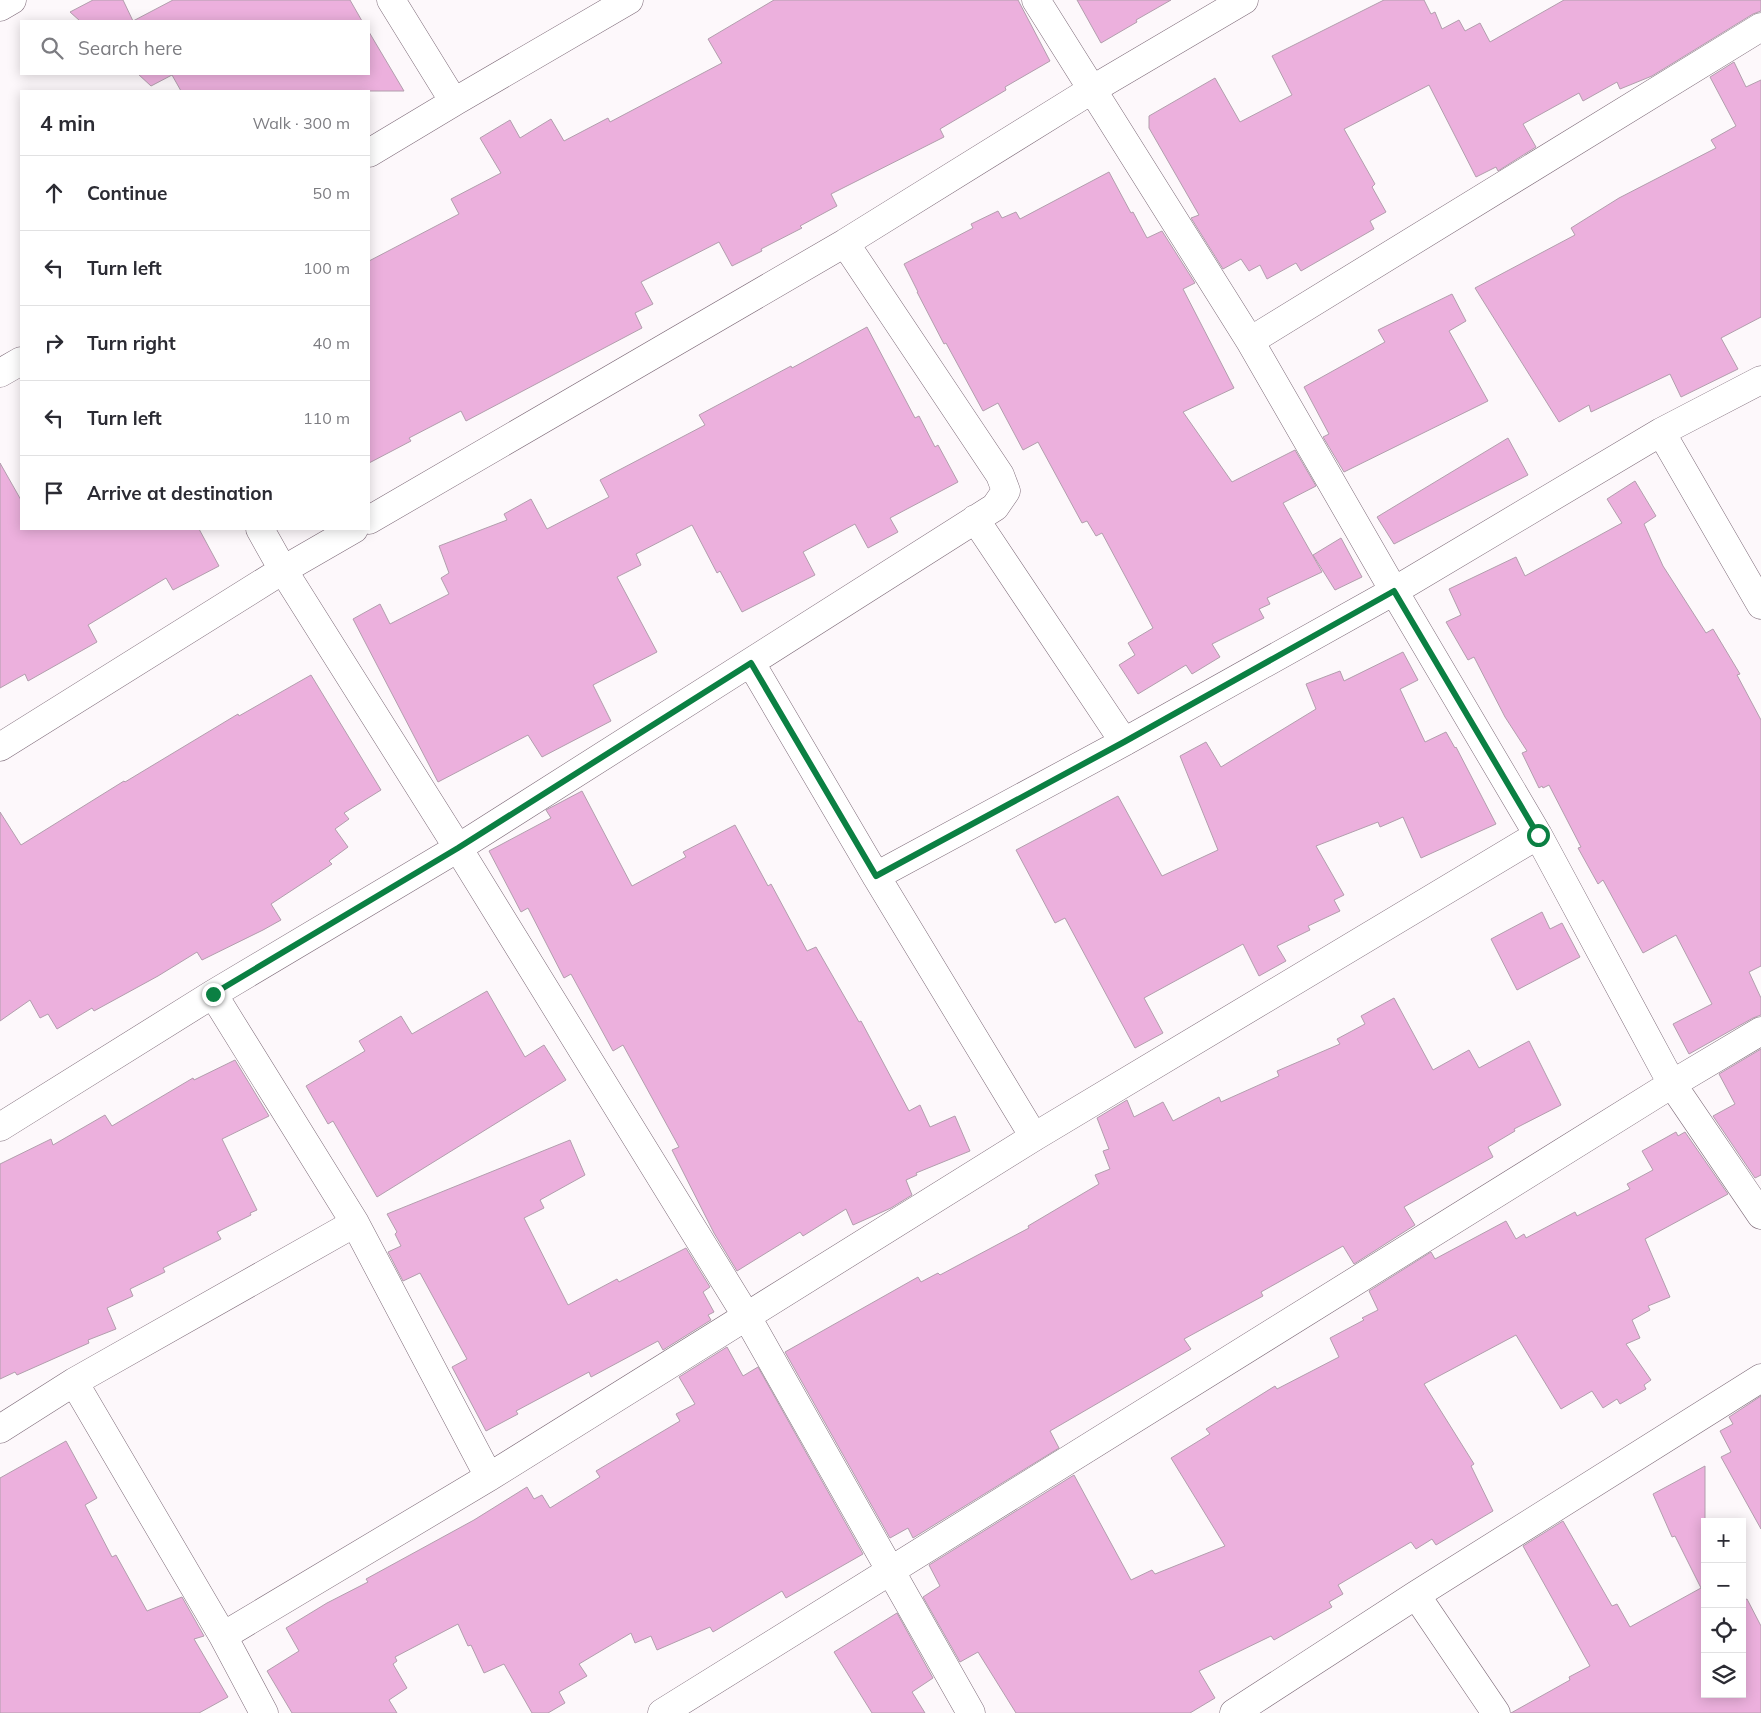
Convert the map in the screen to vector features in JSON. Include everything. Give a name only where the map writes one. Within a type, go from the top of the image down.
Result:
[{"type":"street","points":[[0,7],[12,0]]},
{"type":"street","points":[[391,0],[454,102]]},
{"type":"street","points":[[370,152],[629,0]]},
{"type":"street","points":[[1036,0],[1250,341],[1394,591],[1538,835],[1672,1084],[1761,1215]]},
{"type":"street","points":[[370,519],[844,243],[1093,89],[1244,0]]},
{"type":"street","points":[[1250,341],[1761,27]]},
{"type":"street","points":[[0,1127],[213,994],[458,848],[995,507],[1006,491],[1000,475],[844,243]]},
{"type":"street","points":[[0,373],[20,362]]},
{"type":"street","points":[[876,876],[1124,742],[1394,591],[1661,432],[1761,380]]},
{"type":"street","points":[[1661,432],[1761,605]]},
{"type":"street","points":[[975,519],[1124,742]]},
{"type":"street","points":[[261,530],[283,570],[458,848],[747,1317],[971,1713]]},
{"type":"street","points":[[0,747],[283,570],[352,530]]},
{"type":"street","points":[[751,663],[876,876],[1034,1137]]},
{"type":"street","points":[[224,1636],[488,1477],[1034,1137],[1538,835]]},
{"type":"street","points":[[213,994],[355,1223],[488,1477]]},
{"type":"street","points":[[662,1713],[1672,1084],[1761,1031]]},
{"type":"street","points":[[0,1429],[74,1382],[355,1223]]},
{"type":"street","points":[[1234,1713],[1416,1595],[1761,1378]]},
{"type":"street","points":[[74,1382],[224,1636],[264,1713]]},
{"type":"street","points":[[1416,1595],[1496,1713]]},
{"type":"building","points":[[93,0],[123,0],[133,20],[79,20],[70,12]]},
{"type":"building","points":[[173,0],[350,0],[361,20],[135,20]]},
{"type":"building","points":[[774,0],[1018,0],[1050,61],[1005,87],[1006,90],[940,129],[944,137],[831,194],[837,206],[800,226],[802,228],[761,249],[762,251],[732,266],[719,242],[641,282],[653,304],[635,313],[642,328],[466,421],[461,411],[409,438],[411,441],[370,462],[370,260],[459,214],[451,199],[501,173],[480,138],[510,120],[520,138],[551,119],[564,141],[608,118],[610,122],[722,63],[708,39]]},
{"type":"building","points":[[1077,0],[1171,0],[1101,43]]},
{"type":"building","points":[[1384,0],[1424,0],[1431,14],[1435,12],[1442,29],[1459,20],[1465,31],[1480,23],[1490,42],[1564,0],[1761,0],[1761,11],[1753,14],[1652,76],[1620,89],[1617,82],[1583,101],[1579,93],[1523,124],[1536,147],[1498,171],[1496,167],[1476,177],[1429,85],[1344,129],[1375,184],[1372,187],[1386,212],[1370,221],[1374,229],[1301,271],[1296,263],[1267,279],[1260,265],[1249,271],[1241,259],[1223,269],[1191,218],[1199,215],[1149,128],[1149,116],[1215,78],[1240,122],[1292,95],[1272,56]]},
{"type":"building","points":[[370,34],[404,91],[370,90],[180,90],[172,75],[370,75]]},
{"type":"building","points":[[1734,62],[1746,87],[1761,80],[1761,317],[1721,338],[1738,369],[1681,397],[1670,374],[1591,412],[1589,405],[1559,422],[1475,288],[1575,235],[1571,228],[1619,198],[1716,148],[1711,140],[1736,126],[1710,77]]},
{"type":"building","points":[[139,75],[172,75],[151,86]]},
{"type":"building","points":[[1109,172],[1147,238],[1162,231],[1195,283],[1183,289],[1234,388],[1183,412],[1232,482],[1295,450],[1316,486],[1283,503],[1322,572],[1267,598],[1270,604],[1259,609],[1264,618],[1212,644],[1220,657],[1192,674],[1186,665],[1138,694],[1119,665],[1135,655],[1128,643],[1153,628],[1102,533],[1096,536],[1087,521],[1082,523],[1038,442],[1023,450],[998,403],[983,411],[946,343],[944,344],[904,264],[973,228],[971,224],[998,211],[1002,218],[1016,212],[1020,219]]},
{"type":"building","points":[[1452,294],[1466,321],[1449,331],[1488,401],[1344,472],[1323,437],[1329,434],[1304,387],[1385,342],[1378,330]]},
{"type":"building","points":[[867,327],[915,418],[919,416],[935,447],[938,445],[958,482],[890,518],[898,532],[868,548],[855,524],[803,552],[815,575],[742,612],[720,571],[717,573],[692,525],[636,554],[641,565],[617,577],[657,652],[593,685],[611,721],[542,757],[528,735],[438,782],[353,619],[380,604],[390,624],[449,594],[441,578],[449,573],[439,546],[507,520],[504,514],[531,499],[547,529],[609,497],[600,480],[705,425],[699,415],[791,366],[792,368]]},
{"type":"building","points":[[1508,438],[1528,475],[1394,544],[1377,517]]},
{"type":"building","points":[[0,463],[20,498],[20,530],[200,530],[219,566],[173,590],[166,578],[88,625],[97,642],[28,681],[25,674],[0,688]]},
{"type":"building","points":[[1635,481],[1656,516],[1644,524],[1663,566],[1706,633],[1713,629],[1740,674],[1737,675],[1761,720],[1761,966],[1749,972],[1761,998],[1761,1015],[1689,1054],[1673,1024],[1712,1004],[1676,935],[1643,953],[1603,880],[1598,884],[1578,848],[1581,847],[1549,785],[1539,788],[1522,753],[1527,751],[1505,717],[1474,657],[1468,660],[1446,622],[1461,615],[1449,589],[1516,557],[1525,576],[1622,523],[1607,499]]},
{"type":"building","points":[[1341,538],[1362,577],[1335,590],[1313,555]]},
{"type":"building","points":[[1403,652],[1418,680],[1400,689],[1425,742],[1446,732],[1456,747],[1496,824],[1421,858],[1403,817],[1380,827],[1378,822],[1316,846],[1344,895],[1334,900],[1340,911],[1308,926],[1310,930],[1277,946],[1286,961],[1259,976],[1243,944],[1144,998],[1163,1033],[1135,1048],[1065,918],[1055,923],[1016,850],[1118,796],[1162,876],[1218,850],[1180,756],[1206,742],[1221,767],[1316,709],[1306,684],[1340,671],[1344,681]]},
{"type":"building","points":[[311,675],[381,790],[344,813],[349,819],[335,829],[348,847],[329,861],[332,864],[271,904],[281,920],[263,930],[202,960],[197,952],[158,976],[94,1011],[92,1008],[57,1029],[48,1014],[40,1018],[30,1000],[0,1021],[0,812],[21,845],[124,781],[238,714],[239,716]]},
{"type":"building","points":[[582,791],[632,886],[686,857],[683,852],[735,825],[768,886],[771,884],[807,951],[816,947],[859,1022],[861,1021],[909,1111],[920,1105],[930,1127],[955,1116],[970,1151],[916,1173],[917,1175],[906,1180],[912,1195],[891,1208],[853,1225],[846,1209],[803,1236],[800,1232],[737,1271],[714,1233],[672,1150],[679,1147],[623,1045],[613,1051],[571,974],[564,978],[528,908],[521,912],[489,851],[551,818],[546,810]]},
{"type":"building","points":[[1542,912],[1550,929],[1562,923],[1580,957],[1517,990],[1491,939]]},
{"type":"building","points":[[487,991],[525,1057],[544,1045],[566,1080],[377,1197],[333,1121],[328,1124],[306,1086],[365,1051],[359,1041],[401,1016],[412,1034]]},
{"type":"building","points":[[1394,998],[1433,1070],[1469,1050],[1479,1068],[1529,1041],[1561,1105],[1514,1129],[1515,1131],[1488,1147],[1493,1157],[1404,1207],[1415,1225],[1354,1264],[1343,1246],[1261,1292],[1263,1296],[1184,1339],[1191,1349],[1050,1431],[1059,1448],[913,1538],[908,1528],[890,1538],[785,1352],[918,1277],[921,1282],[938,1273],[940,1275],[1029,1228],[1028,1226],[1099,1184],[1095,1175],[1110,1169],[1103,1151],[1109,1149],[1097,1118],[1127,1100],[1134,1117],[1163,1102],[1173,1121],[1219,1097],[1221,1102],[1279,1076],[1277,1071],[1340,1044],[1337,1039],[1365,1024],[1361,1016]]},
{"type":"building","points":[[1761,1049],[1761,1175],[1755,1178],[1713,1116],[1735,1104],[1719,1074]]},
{"type":"building","points":[[235,1060],[269,1116],[222,1139],[257,1210],[217,1232],[221,1239],[163,1268],[165,1272],[130,1289],[133,1296],[107,1308],[116,1329],[88,1340],[89,1343],[17,1375],[15,1372],[0,1379],[0,1164],[51,1139],[53,1145],[105,1115],[112,1126],[193,1078],[194,1080]]},
{"type":"building","points":[[1676,1132],[1678,1136],[1685,1132],[1728,1194],[1645,1239],[1670,1297],[1648,1306],[1650,1310],[1632,1320],[1640,1338],[1626,1344],[1651,1380],[1644,1385],[1646,1389],[1620,1404],[1617,1399],[1603,1408],[1592,1391],[1561,1409],[1516,1335],[1424,1384],[1474,1464],[1471,1466],[1493,1511],[1436,1545],[1432,1539],[1416,1549],[1411,1542],[1338,1585],[1343,1594],[1329,1602],[1332,1607],[1274,1640],[1271,1636],[1199,1671],[1215,1698],[1190,1713],[1016,1713],[978,1652],[960,1662],[923,1597],[940,1586],[929,1565],[1074,1475],[1131,1580],[1152,1570],[1155,1574],[1225,1546],[1171,1458],[1210,1434],[1206,1429],[1275,1386],[1277,1389],[1339,1357],[1330,1338],[1364,1320],[1362,1318],[1378,1310],[1369,1291],[1431,1252],[1435,1259],[1506,1221],[1516,1239],[1524,1234],[1526,1238],[1575,1212],[1577,1216],[1630,1189],[1627,1184],[1653,1170],[1642,1151]]},
{"type":"building","points":[[570,1140],[585,1175],[540,1200],[544,1208],[524,1218],[568,1305],[617,1279],[619,1282],[686,1248],[710,1287],[703,1292],[714,1312],[708,1315],[711,1320],[663,1350],[658,1341],[591,1377],[589,1372],[516,1411],[518,1414],[486,1431],[452,1367],[467,1359],[420,1273],[403,1281],[388,1252],[401,1246],[395,1234],[397,1232],[387,1214]]},
{"type":"building","points":[[727,1347],[743,1376],[758,1367],[863,1554],[786,1598],[782,1591],[713,1632],[710,1627],[657,1650],[651,1636],[635,1643],[631,1633],[579,1664],[587,1676],[559,1692],[565,1703],[548,1713],[532,1713],[504,1664],[484,1673],[471,1645],[468,1646],[458,1624],[395,1657],[397,1661],[393,1664],[407,1688],[389,1700],[397,1713],[292,1713],[267,1671],[299,1651],[286,1628],[327,1603],[368,1582],[366,1579],[474,1520],[527,1487],[534,1499],[542,1495],[550,1508],[600,1477],[596,1471],[680,1421],[676,1414],[695,1404],[679,1377]]},
{"type":"building","points":[[1761,1396],[1761,1529],[1721,1457],[1731,1452],[1720,1431],[1733,1424],[1729,1417]]},
{"type":"building","points":[[66,1441],[97,1498],[85,1505],[112,1557],[116,1555],[147,1611],[182,1597],[204,1636],[194,1639],[228,1697],[199,1713],[0,1713],[0,1478]]},
{"type":"building","points":[[1705,1466],[1705,1518],[1701,1518],[1701,1588],[1675,1536],[1672,1537],[1653,1494]]},
{"type":"building","points":[[1563,1521],[1612,1606],[1617,1604],[1630,1627],[1701,1588],[1701,1698],[1746,1698],[1747,1599],[1761,1626],[1761,1713],[1511,1713],[1570,1680],[1569,1677],[1590,1666],[1523,1546]]},
{"type":"building","points":[[897,1613],[933,1678],[912,1692],[925,1713],[872,1713],[834,1652]]},
{"type":"route","points":[[213,994],[458,848],[751,663],[876,876],[1124,742],[1394,591],[1538,835]]}]
